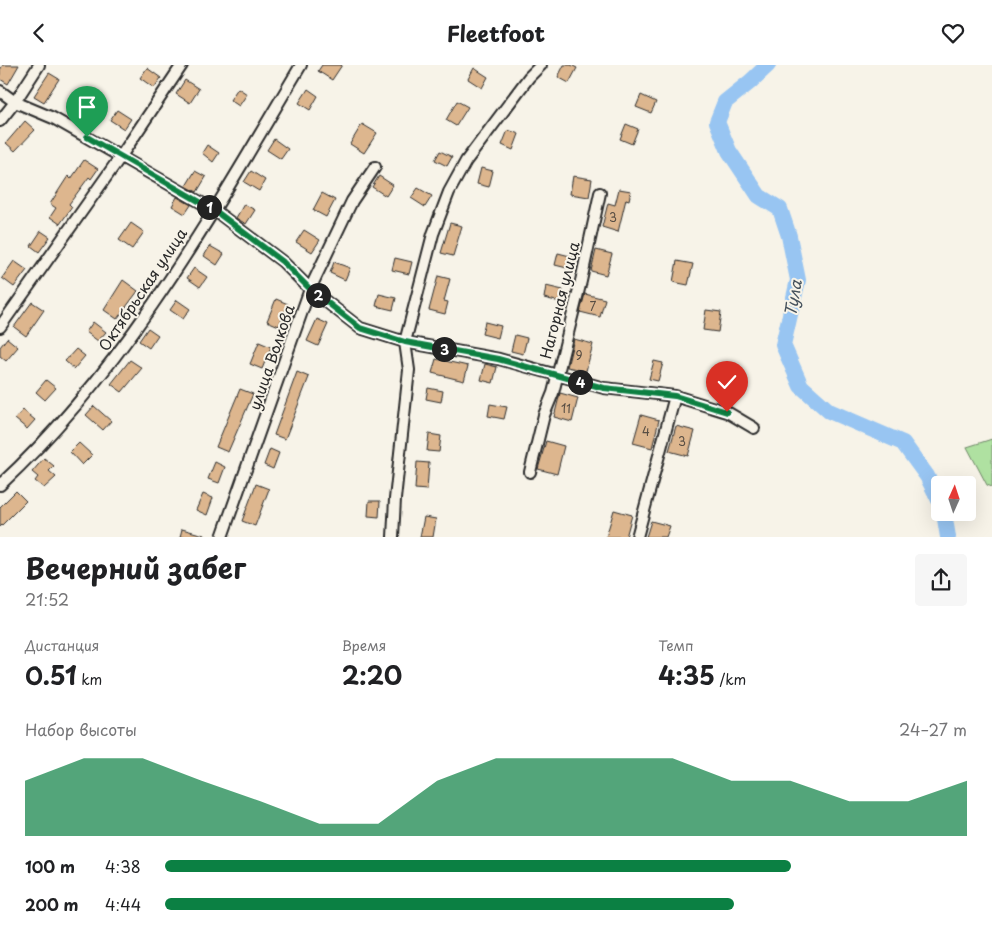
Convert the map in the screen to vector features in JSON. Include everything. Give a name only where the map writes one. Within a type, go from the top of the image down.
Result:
[{"type":"street","points":[[0,121],[39,65]]},
{"type":"street","points":[[0,327],[182,65]]},
{"type":"street","name":"Октябрьская улица","points":[[0,485],[85,397],[152,305],[214,210],[300,65]]},
{"type":"street","points":[[393,537],[395,499],[409,370],[405,342],[433,234],[449,192],[466,161],[529,77],[542,65]]},
{"type":"street","points":[[0,91],[15,102],[53,118],[214,210],[283,262],[310,289],[360,328],[405,342],[498,359],[604,388],[675,396],[727,412],[754,428]]},
{"type":"street","name":"улица Волкова","points":[[222,537],[310,289],[352,201],[374,167]]},
{"type":"street","name":"Нагорная улица","points":[[530,472],[544,415],[553,393],[581,281],[600,193]]},
{"type":"street","points":[[637,537],[675,396]]},
{"type":"green space","points":[[992,439],[992,487],[987,485],[967,447]]},
{"type":"building","points":[[3,65],[19,65],[8,84],[0,79],[0,70]]},
{"type":"building","points":[[322,65],[342,65],[332,80],[318,71]]},
{"type":"building","points":[[564,65],[571,65],[577,68],[569,83],[558,77]]},
{"type":"building","points":[[147,68],[161,78],[154,88],[140,78]]},
{"type":"building","points":[[474,68],[488,77],[482,88],[468,79]]},
{"type":"building","points":[[49,73],[59,79],[44,102],[34,96]]},
{"type":"building","points":[[185,80],[199,89],[190,103],[176,94]]},
{"type":"building","points":[[238,88],[247,94],[239,106],[230,100]]},
{"type":"building","points":[[308,89],[318,96],[310,110],[299,103]]},
{"type":"building","points":[[641,95],[656,102],[651,113],[636,107]]},
{"type":"building","points":[[457,101],[468,107],[456,126],[446,120]]},
{"type":"building","points":[[117,110],[131,119],[124,129],[110,120]]},
{"type":"building","points":[[25,121],[35,130],[15,151],[6,143]]},
{"type":"building","points":[[362,124],[377,133],[364,153],[350,144]]},
{"type":"building","points":[[626,124],[638,129],[632,144],[620,139]]},
{"type":"building","points":[[508,130],[519,134],[513,150],[502,145]]},
{"type":"building","points":[[274,139],[288,149],[281,159],[267,150]]},
{"type":"building","points":[[207,145],[219,153],[213,162],[202,153]]},
{"type":"building","points":[[440,151],[452,157],[447,166],[435,160]]},
{"type":"building","points":[[84,160],[98,169],[91,179],[89,177],[69,204],[72,207],[60,224],[50,217],[56,208],[50,204],[68,176],[71,179]]},
{"type":"building","points":[[481,168],[493,171],[489,187],[477,184]]},
{"type":"building","points":[[195,171],[206,177],[197,192],[186,186]]},
{"type":"building","points":[[251,171],[265,180],[259,191],[244,182]]},
{"type":"building","points":[[379,176],[393,185],[386,196],[372,187]]},
{"type":"building","points":[[573,176],[592,179],[589,197],[570,194]]},
{"type":"building","points":[[418,188],[432,196],[425,207],[411,198]]},
{"type":"building","points":[[619,189],[631,191],[629,200],[626,199],[618,232],[602,227],[608,203],[615,205]]},
{"type":"building","points":[[322,193],[335,200],[326,217],[313,210]]},
{"type":"building","points":[[177,197],[191,205],[185,214],[172,206]]},
{"type":"building","points":[[244,204],[255,210],[246,224],[236,218]]},
{"type":"building","points":[[131,223],[144,232],[132,249],[119,240]]},
{"type":"building","points":[[450,223],[462,226],[453,256],[441,253]]},
{"type":"building","points":[[304,230],[320,240],[312,252],[296,242]]},
{"type":"building","points":[[41,231],[50,237],[39,252],[31,246]]},
{"type":"building","points":[[210,246],[224,254],[217,265],[204,256]]},
{"type":"building","points":[[596,250],[612,254],[606,275],[591,271]]},
{"type":"building","points":[[558,253],[574,257],[571,269],[555,265]]},
{"type":"building","points":[[395,258],[412,262],[409,274],[392,270]]},
{"type":"building","points":[[14,261],[27,270],[14,287],[2,278]]},
{"type":"building","points":[[677,261],[693,264],[688,285],[673,282]]},
{"type":"building","points":[[334,262],[350,268],[345,280],[330,273]]},
{"type":"building","points":[[194,268],[207,277],[200,287],[187,278]]},
{"type":"building","points":[[438,276],[450,279],[444,301],[448,302],[445,314],[429,310]]},
{"type":"building","points":[[123,280],[138,291],[117,319],[104,310]]},
{"type":"building","points":[[546,286],[563,290],[560,302],[544,298]]},
{"type":"building","points":[[379,294],[396,298],[393,310],[376,306]]},
{"type":"building","points":[[585,294],[605,299],[600,317],[580,312]]},
{"type":"building","points":[[276,299],[288,304],[279,326],[267,321]]},
{"type":"building","points":[[177,300],[190,309],[183,319],[170,310]]},
{"type":"building","points":[[32,302],[44,310],[26,336],[14,327]]},
{"type":"building","points":[[706,310],[721,312],[718,332],[703,330]]},
{"type":"building","points":[[317,319],[328,324],[318,346],[307,341]]},
{"type":"building","points":[[93,322],[106,332],[98,341],[86,332]]},
{"type":"building","points":[[485,322],[501,326],[498,338],[482,334]]},
{"type":"building","points":[[148,328],[158,335],[149,348],[139,341]]},
{"type":"building","points":[[515,335],[527,338],[523,354],[511,351]]},
{"type":"building","points":[[7,338],[18,347],[6,361],[0,356],[0,347]]},
{"type":"building","points":[[574,339],[593,344],[586,371],[567,367]]},
{"type":"building","points":[[259,342],[271,347],[262,369],[250,364]]},
{"type":"building","points":[[76,349],[85,356],[74,369],[65,361]]},
{"type":"building","points":[[436,359],[468,366],[464,381],[432,373]]},
{"type":"building","points":[[130,360],[142,368],[122,392],[111,384]]},
{"type":"building","points":[[654,361],[663,363],[658,381],[649,379]]},
{"type":"building","points":[[485,364],[497,367],[493,383],[481,380]]},
{"type":"building","points":[[297,372],[309,377],[285,439],[274,435]]},
{"type":"building","points":[[46,380],[56,388],[45,400],[36,392]]},
{"type":"building","points":[[428,388],[443,391],[441,402],[426,399]]},
{"type":"building","points":[[240,389],[253,394],[228,452],[216,447]]},
{"type":"building","points":[[560,393],[578,398],[572,422],[554,417]]},
{"type":"building","points":[[490,404],[507,407],[504,419],[488,416]]},
{"type":"building","points":[[94,406],[111,421],[103,430],[86,415]]},
{"type":"building","points":[[23,410],[35,420],[27,429],[15,419]]},
{"type":"building","points":[[641,415],[659,420],[652,448],[633,443]]},
{"type":"building","points":[[676,426],[695,431],[688,456],[669,451]]},
{"type":"building","points":[[429,434],[441,436],[439,452],[427,451]]},
{"type":"building","points":[[546,441],[564,446],[557,474],[538,469]]},
{"type":"building","points":[[79,443],[92,455],[82,465],[70,452]]},
{"type":"building","points":[[270,449],[279,453],[273,469],[264,465]]},
{"type":"building","points":[[44,458],[54,466],[49,471],[56,477],[44,488],[35,481],[38,477],[32,472]]},
{"type":"building","points":[[215,462],[225,467],[219,483],[208,479]]},
{"type":"building","points":[[417,462],[429,463],[427,490],[415,489]]},
{"type":"building","points":[[256,484],[269,489],[255,526],[242,521]]},
{"type":"building","points":[[16,491],[26,501],[0,527],[0,507]]},
{"type":"building","points":[[203,494],[213,498],[207,515],[196,510]]},
{"type":"building","points":[[369,501],[380,501],[379,517],[368,516]]},
{"type":"building","points":[[614,510],[632,515],[626,537],[606,537]]},
{"type":"building","points":[[424,517],[436,519],[433,537],[420,537]]},
{"type":"building","points":[[651,521],[670,526],[666,537],[646,537]]},
{"type":"building","points":[[182,529],[204,535],[204,537],[180,537]]},
{"type":"waterway","name":"Тула","points":[[768,65],[725,102],[717,122],[729,151],[759,196],[780,209],[789,236],[798,280],[783,345],[801,386],[829,411],[903,443],[931,484]]},
{"type":"waterway","name":"Тула","points":[[945,521],[948,537]]},
{"type":"route","points":[[87,137],[214,210],[283,262],[310,289],[360,328],[405,342],[498,359],[604,388],[675,396],[727,412]]}]
